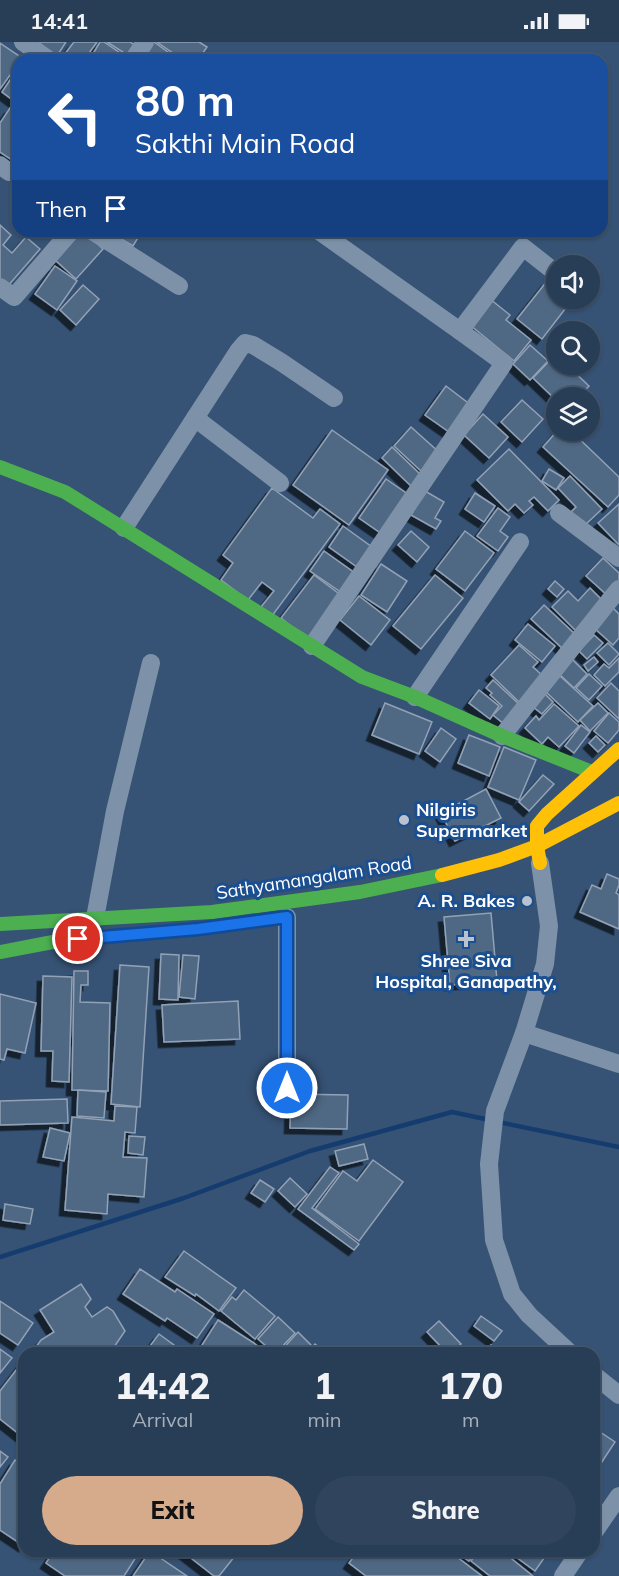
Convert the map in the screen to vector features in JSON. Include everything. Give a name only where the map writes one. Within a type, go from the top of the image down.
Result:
[{"type":"main road","points":[[0,467],[65,492],[362,676],[592,772]]},
{"type":"main road","points":[[539,859],[537,826],[547,814],[619,749]]},
{"type":"main road","name":"Sathyamangalam Road","points":[[0,924],[212,912],[360,892],[435,877],[499,860],[539,859],[619,803]]},
{"type":"main road","points":[[0,952],[58,941],[102,937]]},
{"type":"street","points":[[23,42],[40,54]]},
{"type":"street","points":[[0,287],[14,297],[66,237]]},
{"type":"street","points":[[101,237],[178,286]]},
{"type":"street","points":[[312,646],[504,363],[327,237]]},
{"type":"street","points":[[460,331],[523,246],[546,265]]},
{"type":"street","points":[[124,528],[245,342],[281,362],[334,398]]},
{"type":"street","points":[[195,418],[280,483]]},
{"type":"street","points":[[560,513],[619,558]]},
{"type":"street","points":[[415,697],[520,542]]},
{"type":"street","points":[[502,736],[619,589]]},
{"type":"street","points":[[95,918],[115,810],[152,663]]},
{"type":"street","points":[[539,859],[549,926],[545,964],[524,1033],[495,1111],[489,1164],[494,1240],[512,1294],[529,1315],[564,1347]]},
{"type":"street","points":[[287,917],[287,1088]]},
{"type":"street","points":[[524,1033],[619,1064]]},
{"type":"street","points":[[600,1380],[619,1395]]},
{"type":"street","points":[[600,1523],[619,1496]]},
{"type":"street","points":[[563,1576],[576,1557]]},
{"type":"building","points":[[38,42],[66,42],[58,54],[54,54]]},
{"type":"building","points":[[74,42],[97,42],[88,54],[65,54]]},
{"type":"building","points":[[100,42],[104,42],[122,54],[93,54]]},
{"type":"building","points":[[107,42],[130,42],[136,46],[130,54],[126,54]]},
{"type":"building","points":[[154,42],[171,54],[144,54]]},
{"type":"building","points":[[157,42],[199,42],[207,47],[202,54],[174,54]]},
{"type":"building","points":[[0,43],[16,54],[12,54],[12,72],[0,89]]},
{"type":"building","points":[[12,77],[12,100],[2,92]]},
{"type":"building","points":[[10,108],[12,110],[12,160],[0,152],[0,123]]},
{"type":"building","points":[[0,225],[11,235],[3,245],[12,253],[26,237],[40,249],[7,287],[0,281]]},
{"type":"building","points":[[76,237],[90,237],[103,249],[76,279],[55,260]]},
{"type":"building","points":[[118,237],[138,237],[133,246]]},
{"type":"building","points":[[55,266],[77,281],[57,310],[35,294]]},
{"type":"building","points":[[546,282],[546,309],[565,309],[556,321],[546,321],[546,334],[542,339],[517,319]]},
{"type":"building","points":[[83,285],[99,299],[76,325],[60,310]]},
{"type":"building","points":[[490,299],[510,315],[506,320],[531,340],[514,361],[470,325]]},
{"type":"building","points":[[530,345],[546,359],[546,363],[530,380],[513,364]]},
{"type":"building","points":[[546,364],[546,375],[578,375],[589,386],[546,387],[546,390],[533,378]]},
{"type":"building","points":[[446,386],[472,406],[452,434],[425,415]]},
{"type":"building","points":[[522,400],[543,419],[522,442],[501,422]]},
{"type":"building","points":[[483,414],[508,437],[489,458],[464,435]]},
{"type":"building","points":[[411,427],[440,453],[422,472],[394,446]]},
{"type":"building","points":[[332,430],[388,470],[349,525],[293,485]]},
{"type":"building","points":[[548,441],[581,441],[619,477],[619,495],[608,507],[543,447]]},
{"type":"building","points":[[392,447],[423,477],[413,488],[382,458]]},
{"type":"building","points":[[509,449],[559,500],[548,511],[534,497],[529,501],[533,505],[524,513],[515,504],[508,511],[477,480]]},
{"type":"building","points":[[549,469],[564,478],[556,490],[542,481]]},
{"type":"building","points":[[570,476],[602,509],[584,526],[571,512],[576,507],[558,488]]},
{"type":"building","points":[[386,479],[409,495],[382,534],[359,518]]},
{"type":"building","points":[[272,488],[313,518],[320,509],[340,524],[272,616],[261,607],[274,591],[262,582],[248,600],[221,580],[233,563],[223,555]]},
{"type":"building","points":[[425,491],[444,502],[435,518],[441,521],[436,529],[411,515]]},
{"type":"building","points":[[475,493],[495,506],[484,522],[465,509]]},
{"type":"building","points":[[619,504],[619,545],[598,523]]},
{"type":"building","points":[[498,508],[510,517],[500,531],[508,537],[498,551],[477,536]]},
{"type":"building","points":[[343,526],[372,547],[357,567],[329,547]]},
{"type":"building","points":[[411,531],[429,547],[417,562],[398,545]]},
{"type":"building","points":[[465,531],[494,553],[465,591],[436,569]]},
{"type":"building","points":[[324,551],[359,576],[345,595],[310,571]]},
{"type":"building","points":[[603,558],[619,573],[619,585],[608,596],[586,576]]},
{"type":"building","points":[[381,564],[407,581],[387,612],[361,595]]},
{"type":"building","points":[[314,575],[342,596],[309,640],[281,618]]},
{"type":"building","points":[[435,575],[463,598],[421,649],[393,626]]},
{"type":"building","points":[[555,581],[564,589],[557,597],[548,589]]},
{"type":"building","points":[[590,588],[606,604],[577,632],[552,607],[568,591],[578,601]]},
{"type":"building","points":[[359,596],[390,620],[371,645],[340,620]]},
{"type":"building","points":[[544,605],[577,636],[564,650],[531,619]]},
{"type":"building","points":[[612,607],[619,614],[619,638],[613,645],[593,627]]},
{"type":"building","points":[[528,624],[555,646],[542,662],[515,640]]},
{"type":"building","points":[[594,635],[603,643],[587,659],[579,651]]},
{"type":"building","points":[[608,643],[619,654],[609,665],[597,653]]},
{"type":"building","points":[[519,645],[538,662],[533,667],[543,676],[519,702],[491,675]]},
{"type":"building","points":[[594,657],[598,662],[588,671],[584,665]]},
{"type":"building","points":[[619,658],[619,672],[605,686],[594,675],[604,664],[609,668]]},
{"type":"building","points":[[572,659],[587,674],[574,688],[558,673]]},
{"type":"building","points":[[589,674],[602,686],[589,700],[576,688]]},
{"type":"building","points":[[560,676],[593,706],[578,722],[546,692]]},
{"type":"building","points":[[493,680],[521,706],[504,724],[493,715],[502,706],[486,688]]},
{"type":"building","points":[[611,683],[619,691],[619,719],[597,698]]},
{"type":"building","points":[[479,690],[499,706],[490,719],[469,703]]},
{"type":"building","points":[[544,693],[553,702],[542,714],[532,706]]},
{"type":"building","points":[[385,703],[432,722],[419,754],[372,735]]},
{"type":"building","points":[[598,703],[608,713],[590,731],[580,720]]},
{"type":"building","points":[[554,704],[579,726],[559,747],[548,737],[542,744],[525,728],[536,716],[539,720]]},
{"type":"building","points":[[609,713],[619,722],[619,730],[608,743],[594,731]]},
{"type":"building","points":[[581,725],[590,732],[574,753],[565,746]]},
{"type":"building","points":[[441,728],[456,739],[440,762],[425,751]]},
{"type":"building","points":[[469,735],[500,747],[489,776],[458,763]]},
{"type":"building","points":[[596,736],[605,745],[598,752],[589,743]]},
{"type":"building","points":[[504,747],[536,760],[519,800],[488,787]]},
{"type":"building","points":[[543,775],[554,784],[529,811],[519,802]]},
{"type":"building","points":[[486,789],[501,818],[455,841],[441,813]]},
{"type":"building","points":[[607,874],[619,879],[616,893],[619,895],[619,929],[580,912],[592,885],[601,889]]},
{"type":"building","points":[[491,913],[497,981],[450,985],[444,917]]},
{"type":"building","points":[[161,954],[179,955],[178,1000],[159,999]]},
{"type":"building","points":[[183,955],[199,956],[195,999],[179,997]]},
{"type":"building","points":[[120,965],[149,967],[140,1107],[111,1104]]},
{"type":"building","points":[[74,971],[88,971],[88,985],[81,985],[80,1002],[110,1003],[108,1091],[72,1090]]},
{"type":"building","points":[[43,976],[72,977],[69,1082],[52,1081],[53,1051],[41,1051]]},
{"type":"building","points":[[0,994],[36,1003],[25,1053],[7,1049],[4,1060],[0,1059]]},
{"type":"building","points":[[238,1001],[240,1039],[164,1042],[162,1005]]},
{"type":"building","points":[[78,1090],[106,1092],[104,1118],[77,1116]]},
{"type":"building","points":[[291,1094],[348,1095],[347,1129],[290,1128]]},
{"type":"building","points":[[67,1099],[68,1123],[0,1125],[0,1101]]},
{"type":"building","points":[[115,1106],[137,1107],[135,1133],[125,1132],[123,1157],[147,1158],[144,1197],[108,1194],[107,1214],[65,1210],[72,1117],[114,1121]]},
{"type":"building","points":[[50,1128],[70,1133],[64,1161],[43,1157]]},
{"type":"building","points":[[129,1136],[145,1137],[143,1155],[128,1153]]},
{"type":"building","points":[[364,1144],[368,1159],[339,1166],[335,1151]]},
{"type":"building","points":[[373,1160],[403,1182],[359,1241],[315,1209],[343,1171],[357,1181]]},
{"type":"building","points":[[330,1167],[339,1173],[312,1208],[359,1244],[354,1250],[298,1209]]},
{"type":"building","points":[[290,1178],[307,1194],[295,1207],[278,1191]]},
{"type":"building","points":[[260,1180],[274,1189],[265,1202],[251,1193]]},
{"type":"building","points":[[5,1204],[33,1209],[30,1224],[3,1220]]},
{"type":"building","points":[[184,1251],[236,1288],[219,1311],[196,1294],[195,1296],[165,1277]]},
{"type":"building","points":[[140,1269],[175,1292],[177,1289],[214,1314],[197,1338],[167,1318],[165,1321],[123,1294]]},
{"type":"building","points":[[81,1284],[91,1299],[85,1307],[92,1317],[107,1307],[113,1311],[125,1331],[114,1347],[36,1347],[41,1340],[54,1332],[40,1310]]},
{"type":"building","points":[[244,1290],[275,1316],[255,1339],[221,1311],[232,1297],[236,1300]]},
{"type":"building","points":[[0,1301],[33,1323],[18,1345],[0,1333]]},
{"type":"building","points":[[481,1316],[502,1331],[494,1341],[474,1326]]},
{"type":"building","points":[[278,1317],[295,1333],[282,1347],[267,1347],[258,1339]]},
{"type":"building","points":[[218,1320],[259,1347],[205,1347],[202,1345]]},
{"type":"building","points":[[439,1321],[461,1344],[458,1347],[441,1347],[427,1332]]},
{"type":"building","points":[[298,1332],[311,1345],[309,1347],[284,1347]]},
{"type":"building","points":[[159,1334],[177,1347],[152,1347]]},
{"type":"building","points":[[0,1349],[12,1358],[0,1373]]},
{"type":"building","points":[[18,1368],[18,1433],[0,1419],[0,1391]]},
{"type":"building","points":[[600,1432],[615,1442],[600,1465]]},
{"type":"building","points":[[0,1451],[8,1457],[0,1467]]},
{"type":"building","points":[[15,1460],[18,1462],[18,1542],[0,1530],[0,1484]]},
{"type":"building","points":[[50,1557],[136,1557],[124,1576],[65,1576],[46,1563]]},
{"type":"building","points":[[146,1557],[159,1557],[187,1576],[133,1576]]},
{"type":"building","points":[[190,1557],[234,1557],[219,1576],[214,1576]]},
{"type":"building","points":[[354,1557],[457,1557],[482,1576],[366,1576],[349,1563]]},
{"type":"building","points":[[474,1557],[509,1557],[533,1576],[490,1576],[471,1561]]},
{"type":"building","points":[[516,1557],[545,1557],[535,1571]]},
{"type":"waterway","points":[[0,1257],[184,1198],[310,1151],[452,1112],[485,1119]]},
{"type":"waterway","points":[[503,1123],[619,1147]]},
{"type":"traffic: fast","points":[[0,467],[65,492],[362,677],[592,772]]},
{"type":"traffic: fast","points":[[0,924],[212,912],[360,892],[442,875]]},
{"type":"traffic: fast","points":[[0,952],[84,938]]},
{"type":"traffic: slow","points":[[540,863],[537,826],[547,814],[619,749]]},
{"type":"traffic: slow","points":[[442,875],[499,860],[537,846],[619,803]]},
{"type":"place","name":"Nilgiris Supermarket","points":[[404,820]]},
{"type":"place","name":"A. R. Bakes","points":[[527,901]]},
{"type":"place","name":"Shree Siva Hospital, Ganapathy,","points":[[466,939]]},
{"type":"route","points":[[78,939],[198,929],[287,917],[287,1088]]}]
